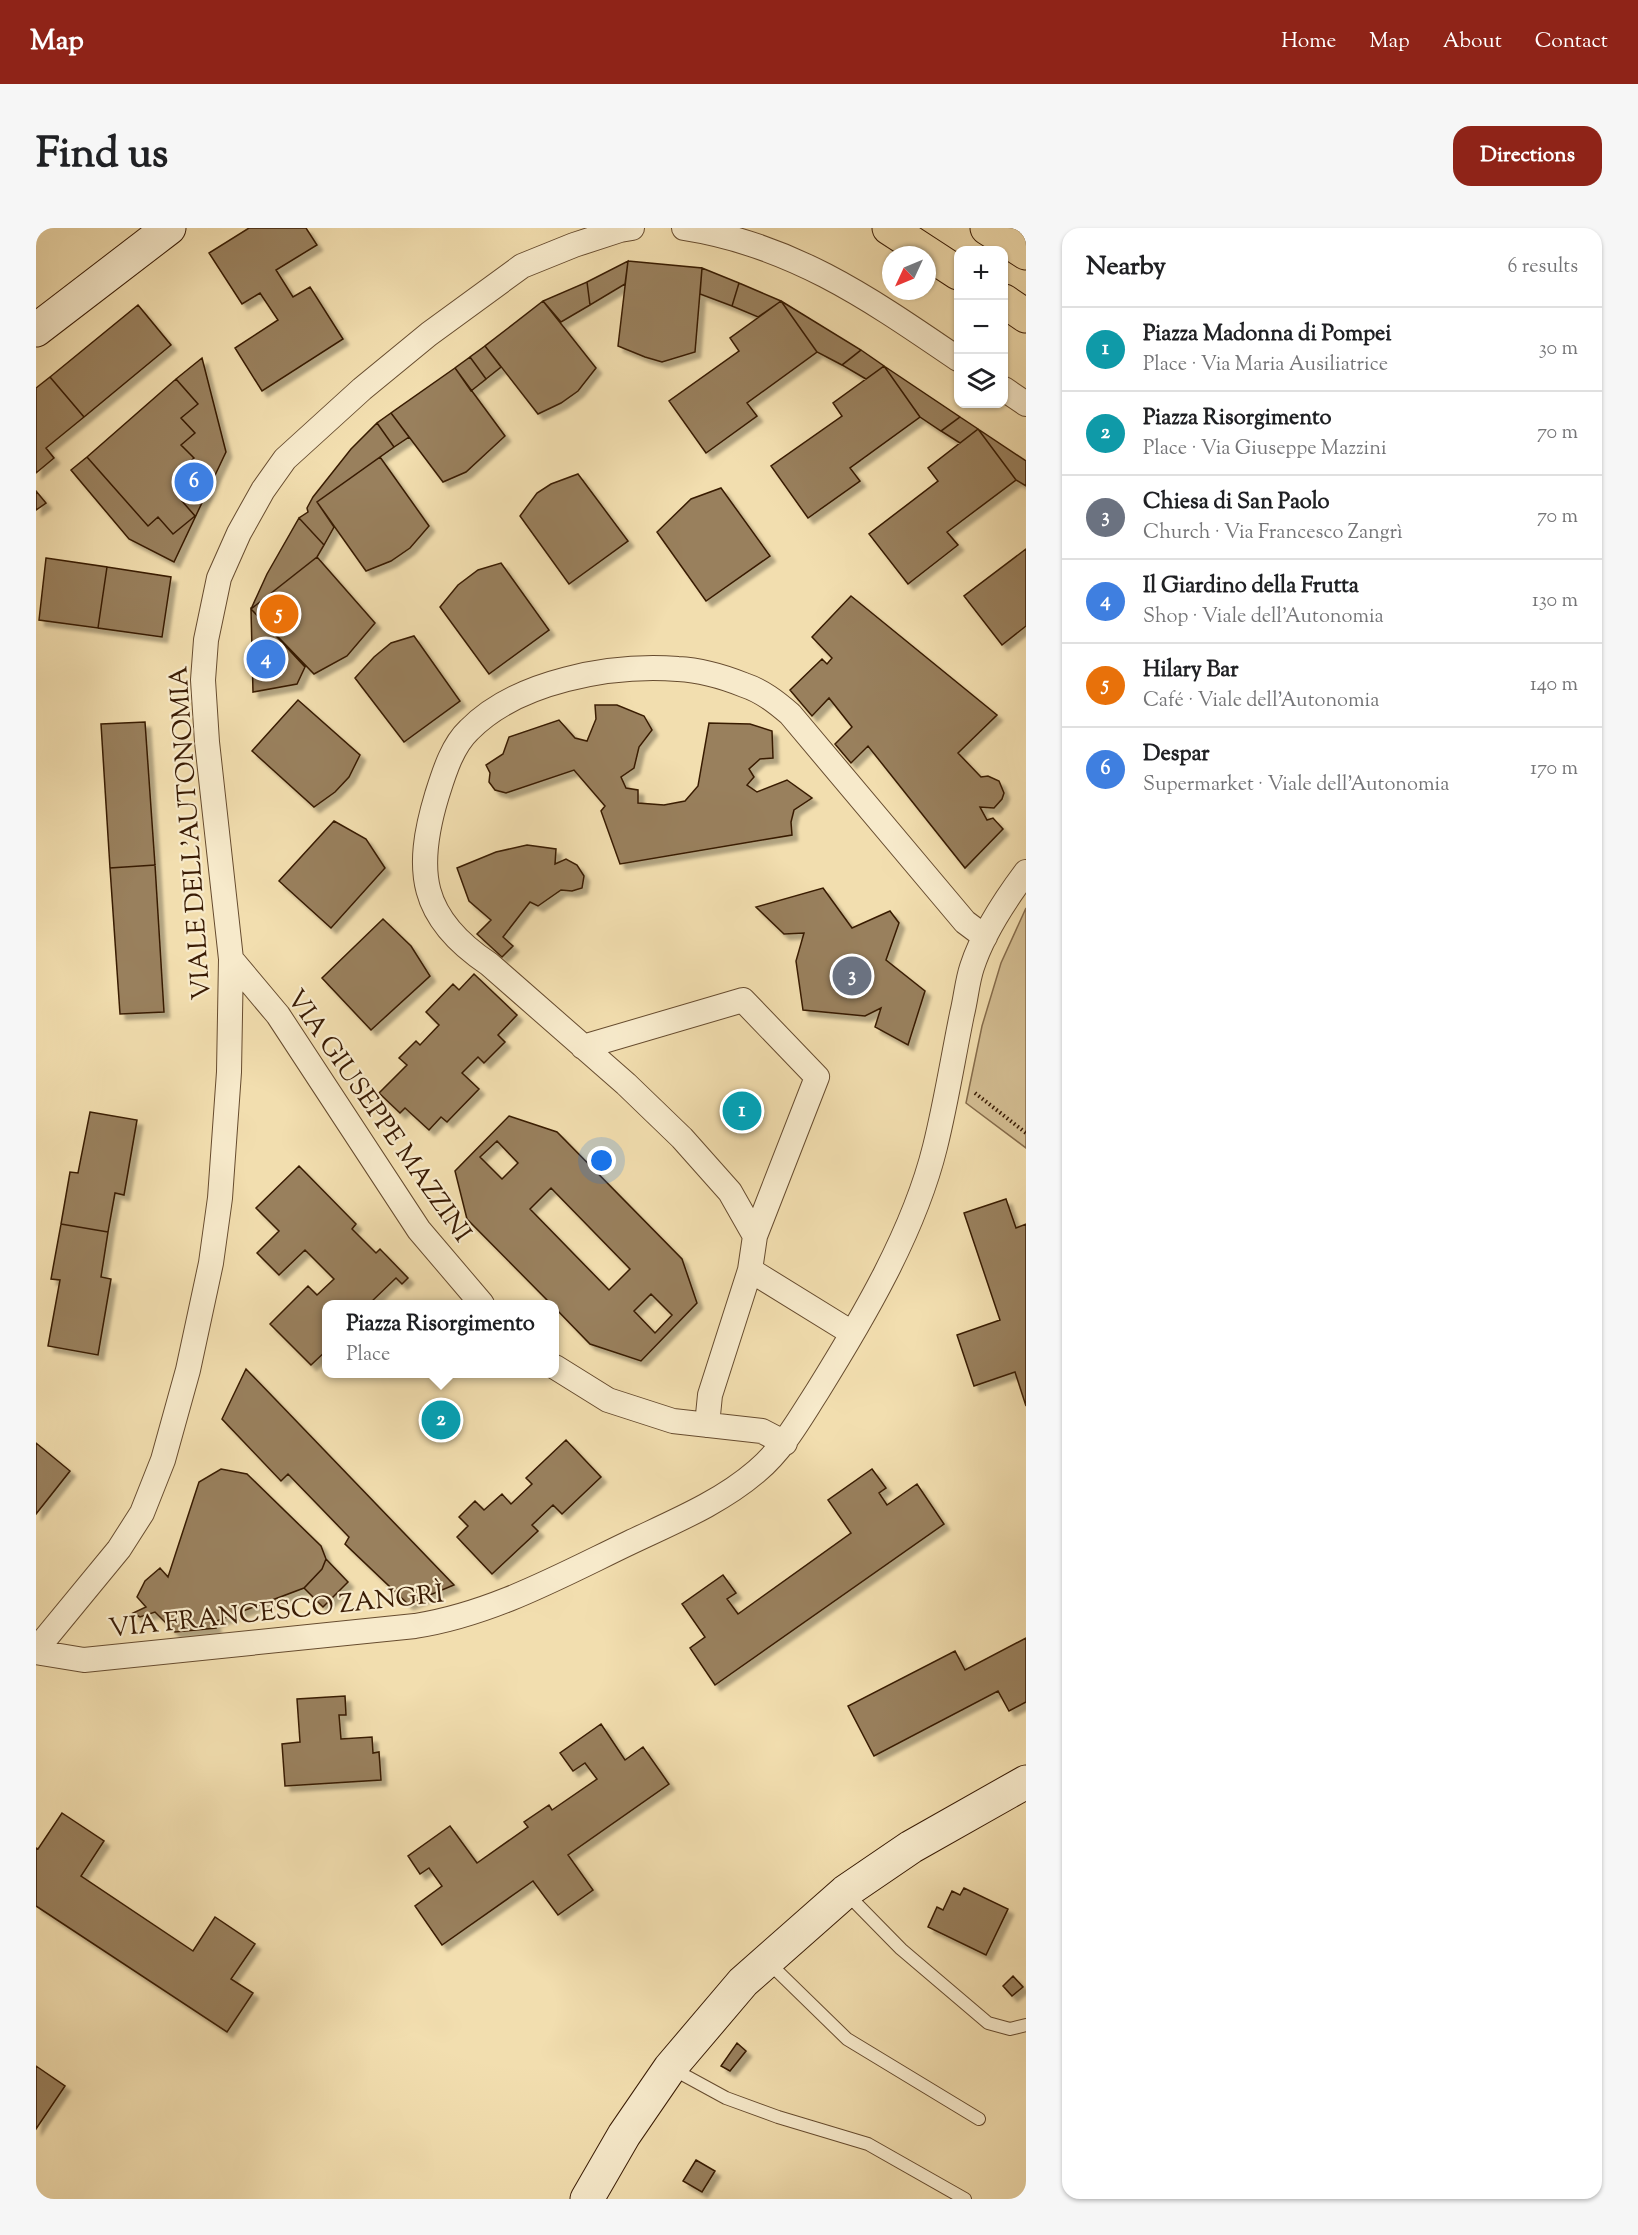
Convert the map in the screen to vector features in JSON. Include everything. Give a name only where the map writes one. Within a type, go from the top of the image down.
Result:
[{"type":"highway","points":[[889,228],[954,270]]},
{"type":"highway","points":[[987,228],[1026,253]]},
{"type":"highway","points":[[1008,304],[1026,316]]},
{"type":"main road","points":[[36,330],[169,228]]},
{"type":"main road","points":[[587,2199],[624,2135],[670,2068],[743,1982],[845,1892],[911,1847],[1026,1782]]},
{"type":"street","name":"VIALE DELL'AUTONOMIA","points":[[36,1651],[119,1549],[142,1513],[163,1460],[188,1370],[213,1252],[220,1198],[229,1072],[231,959],[207,742],[203,680],[206,640],[219,578],[262,490],[285,459],[362,389],[429,333],[498,281],[522,266],[574,245],[632,228]]},
{"type":"street","points":[[684,228],[717,233],[794,259],[841,282],[954,356]]},
{"type":"street","points":[[1008,392],[1026,404]]},
{"type":"street","points":[[755,1236],[730,1192],[682,1138],[626,1084],[489,964],[466,949],[448,929],[436,908],[427,888],[424,874],[433,810],[442,778],[454,752],[468,730],[509,699],[546,685],[587,675],[660,668],[702,672],[744,685],[771,698],[790,714],[958,915],[985,937]]},
{"type":"street","name":"VIA FRANCESCO ZANGRÌ","points":[[36,1651],[84,1660],[447,1622],[488,1609],[523,1594],[700,1509],[735,1489],[759,1470],[784,1443],[852,1333],[903,1238],[921,1193],[935,1147],[972,967],[985,937],[1009,894],[1026,872]]},
{"type":"street","name":"VIA GIUSEPPE MAZZINI","points":[[231,959],[278,1015],[419,1230],[478,1300]]},
{"type":"street","points":[[583,1047],[743,1000],[817,1077],[755,1236],[750,1270],[710,1395],[707,1425]]},
{"type":"street","points":[[750,1270],[852,1333]]},
{"type":"street","points":[[559,1369],[608,1400],[673,1421],[762,1431],[784,1443]]},
{"type":"lane","points":[[845,1892],[900,1949],[988,2023],[1010,2029],[1026,2025]]},
{"type":"lane","points":[[768,1961],[848,2039],[979,2119]]},
{"type":"lane","points":[[670,2068],[726,2098],[778,2117],[868,2144],[965,2199]]},
{"type":"path","points":[[948,1082],[970,1089],[1026,1133]]},
{"type":"shaded area","points":[[1026,908],[1026,1148],[966,1103],[982,1026],[1001,963]]},
{"type":"building","points":[[249,228],[306,228],[317,245],[276,270],[293,297],[310,287],[343,339],[262,391],[235,348],[278,320],[260,293],[242,304],[209,253]]},
{"type":"building","points":[[628,261],[702,268],[695,352],[662,362],[618,346]]},
{"type":"building","points":[[628,261],[625,284],[590,305],[587,282]]},
{"type":"building","points":[[702,268],[739,283],[732,306],[700,294]]},
{"type":"building","points":[[587,282],[590,305],[561,322],[543,301]]},
{"type":"building","points":[[739,283],[781,301],[758,317],[732,306]]},
{"type":"building","points":[[543,301],[596,368],[578,391],[561,403],[538,414],[485,346]]},
{"type":"building","points":[[781,301],[817,352],[747,403],[757,416],[706,453],[669,401],[739,351],[730,338]]},
{"type":"building","points":[[781,301],[861,350],[842,365],[817,352]]},
{"type":"building","points":[[138,305],[171,345],[84,417],[50,377]]},
{"type":"building","points":[[485,346],[501,367],[486,379],[470,357]]},
{"type":"building","points":[[861,350],[884,366],[866,379],[842,365]]},
{"type":"building","points":[[470,357],[486,379],[471,391],[455,368]]},
{"type":"building","points":[[202,358],[226,452],[174,562],[129,539],[71,470],[87,457],[148,526],[158,517],[173,534],[195,516],[182,501],[197,488],[181,470],[194,458],[181,445],[195,433],[181,418],[198,404],[176,379]]},
{"type":"building","points":[[884,366],[920,417],[850,468],[860,481],[808,518],[771,466],[842,416],[833,403]]},
{"type":"building","points":[[884,366],[960,417],[941,431],[920,417]]},
{"type":"building","points":[[455,368],[505,436],[466,472],[443,482],[391,413]]},
{"type":"building","points":[[50,377],[84,417],[46,448],[54,458],[36,473],[36,388]]},
{"type":"building","points":[[176,379],[198,404],[181,418],[195,433],[181,445],[194,458],[181,470],[197,488],[182,501],[195,516],[173,534],[158,517],[148,526],[87,457]]},
{"type":"building","points":[[391,413],[409,437],[394,447],[377,423]]},
{"type":"building","points":[[960,417],[978,429],[960,443],[941,431]]},
{"type":"building","points":[[377,423],[394,447],[317,502],[334,527],[324,545],[299,518],[308,512],[307,508],[313,497],[351,449]]},
{"type":"building","points":[[978,429],[1016,480],[947,532],[958,545],[908,584],[869,534],[938,481],[928,468]]},
{"type":"building","points":[[978,429],[1026,461],[1026,486],[1016,480]]},
{"type":"building","points":[[380,457],[429,526],[410,548],[391,561],[366,571],[317,502]]},
{"type":"building","points":[[578,474],[628,541],[569,584],[520,516],[537,493],[551,484]]},
{"type":"building","points":[[721,488],[770,556],[706,601],[657,532],[691,499]]},
{"type":"building","points":[[36,491],[46,503],[36,510]]},
{"type":"building","points":[[299,518],[324,545],[317,557],[251,609],[267,574]]},
{"type":"building","points":[[1026,549],[1026,626],[1002,645],[964,596]]},
{"type":"building","points":[[317,557],[375,623],[347,656],[314,674],[251,609]]},
{"type":"building","points":[[46,558],[107,567],[98,628],[39,620]]},
{"type":"building","points":[[501,563],[549,630],[489,674],[440,607],[458,585],[478,570]]},
{"type":"building","points":[[107,567],[171,577],[162,637],[98,628]]},
{"type":"building","points":[[851,596],[997,715],[958,753],[981,777],[988,776],[999,781],[1004,793],[994,808],[980,807],[987,820],[993,818],[1003,829],[965,868],[868,746],[851,763],[835,744],[852,727],[829,698],[812,716],[790,690],[822,659],[827,664],[832,658],[812,637]]},
{"type":"building","points":[[251,609],[305,667],[297,684],[253,692]]},
{"type":"building","points":[[414,636],[460,701],[404,742],[355,678],[374,657],[391,643]]},
{"type":"building","points":[[298,700],[360,755],[349,777],[335,792],[314,807],[252,751]]},
{"type":"building","points":[[595,705],[617,705],[644,716],[652,730],[639,747],[634,768],[621,777],[626,788],[638,790],[638,803],[664,805],[685,801],[698,786],[709,723],[750,724],[772,731],[773,758],[760,759],[749,769],[754,777],[747,785],[757,792],[787,780],[812,798],[794,810],[791,822],[792,835],[620,864],[601,811],[605,806],[574,770],[506,793],[495,790],[489,782],[490,773],[486,765],[503,754],[509,737],[559,720],[575,738],[587,741],[596,719]]},
{"type":"building","points":[[145,722],[155,865],[110,868],[101,724]]},
{"type":"building","points":[[334,821],[366,839],[385,868],[331,928],[279,881]]},
{"type":"building","points":[[527,845],[556,849],[555,864],[566,859],[577,865],[584,876],[582,888],[572,891],[561,890],[538,906],[530,902],[503,937],[513,946],[502,957],[477,934],[491,920],[469,901],[457,868],[496,852]]},
{"type":"building","points":[[155,865],[164,1012],[120,1014],[110,868]]},
{"type":"building","points":[[823,888],[852,928],[890,911],[899,923],[886,960],[925,991],[908,1045],[875,1027],[881,1008],[865,1016],[803,1010],[796,961],[804,933],[784,934],[756,907]]},
{"type":"building","points":[[383,919],[411,946],[430,976],[371,1030],[322,978]]},
{"type":"building","points":[[474,974],[517,1015],[498,1035],[505,1042],[484,1063],[478,1057],[462,1073],[479,1089],[447,1122],[441,1117],[429,1130],[405,1108],[400,1113],[379,1093],[407,1065],[399,1058],[416,1041],[420,1045],[439,1025],[426,1012],[453,984],[459,990]]},
{"type":"building","points":[[90,1112],[137,1120],[124,1195],[115,1193],[108,1232],[61,1224],[70,1172],[78,1173]]},
{"type":"building","points":[[509,1116],[557,1132],[682,1259],[697,1303],[641,1361],[590,1344],[559,1312],[559,1300],[547,1300],[467,1219],[455,1171]],"holes":[[[497,1141],[518,1163],[502,1179],[480,1157]],[[551,1188],[630,1269],[609,1290],[530,1209]],[[651,1294],[672,1315],[655,1333],[634,1311]]]},
{"type":"building","points":[[299,1166],[356,1224],[352,1229],[376,1253],[380,1249],[408,1278],[402,1284],[396,1278],[373,1300],[322,1300],[322,1355],[311,1365],[270,1324],[308,1286],[317,1295],[334,1279],[305,1250],[279,1275],[257,1253],[279,1231],[256,1208]]},
{"type":"building","points":[[1006,1199],[1016,1228],[1026,1224],[1026,1406],[1015,1372],[974,1386],[957,1335],[1000,1320],[964,1213]]},
{"type":"building","points":[[61,1224],[108,1232],[101,1277],[111,1279],[98,1355],[48,1346],[60,1280],[51,1279]]},
{"type":"building","points":[[246,1369],[454,1585],[408,1604],[345,1544],[349,1537],[288,1474],[281,1481],[222,1419]]},
{"type":"building","points":[[566,1440],[601,1477],[562,1514],[553,1505],[532,1525],[538,1531],[492,1574],[457,1537],[468,1526],[459,1517],[475,1501],[484,1510],[502,1494],[511,1504],[532,1484],[526,1478]]},
{"type":"building","points":[[36,1443],[70,1471],[36,1514]]},
{"type":"building","points":[[221,1469],[247,1474],[321,1546],[326,1559],[322,1569],[304,1588],[214,1622],[216,1628],[175,1632],[155,1612],[140,1617],[133,1613],[146,1607],[137,1597],[145,1581],[160,1568],[168,1577],[199,1482]]},
{"type":"building","points":[[872,1469],[886,1488],[879,1493],[887,1505],[917,1484],[944,1524],[715,1685],[690,1648],[705,1637],[682,1604],[723,1575],[736,1593],[727,1599],[738,1614],[851,1533],[828,1500]]},
{"type":"building","points":[[326,1559],[348,1582],[323,1607],[304,1588],[322,1569]]},
{"type":"building","points":[[1026,1638],[1026,1702],[1009,1711],[998,1691],[874,1756],[848,1706],[955,1651],[965,1670]]},
{"type":"building","points":[[345,1696],[346,1715],[339,1715],[341,1739],[372,1737],[373,1753],[379,1752],[381,1780],[285,1786],[282,1744],[300,1742],[297,1699]]},
{"type":"building","points":[[601,1724],[625,1760],[643,1747],[669,1784],[568,1855],[593,1890],[558,1915],[533,1881],[442,1945],[415,1906],[442,1886],[429,1868],[420,1874],[408,1856],[450,1826],[477,1863],[528,1827],[524,1822],[549,1805],[552,1810],[597,1779],[585,1763],[573,1771],[560,1753]]},
{"type":"building","points":[[62,1813],[104,1841],[81,1876],[193,1951],[215,1917],[255,1944],[231,1979],[253,1993],[227,2032],[36,1906],[36,1848],[38,1849]]},
{"type":"building","points":[[964,1888],[1008,1909],[986,1955],[928,1927],[937,1907],[943,1910],[952,1891],[960,1895]]},
{"type":"building","points":[[1013,1976],[1023,1987],[1012,1996],[1003,1986]]},
{"type":"building","points":[[737,2043],[746,2051],[730,2071],[721,2066]]},
{"type":"building","points":[[36,2066],[65,2086],[36,2129]]},
{"type":"building","points":[[696,2160],[715,2171],[702,2192],[683,2181]]},
{"type":"place","name":"Despar","points":[[194,482]]},
{"type":"place","name":"Hilary Bar","points":[[279,614]]},
{"type":"place","name":"Il Giardino della Frutta","points":[[266,659]]},
{"type":"place","name":"Chiesa di San Paolo","points":[[852,976]]},
{"type":"place","name":"Piazza Madonna di Pompei","points":[[742,1111]]},
{"type":"place","name":"Piazza Risorgimento","points":[[441,1420]]}]
